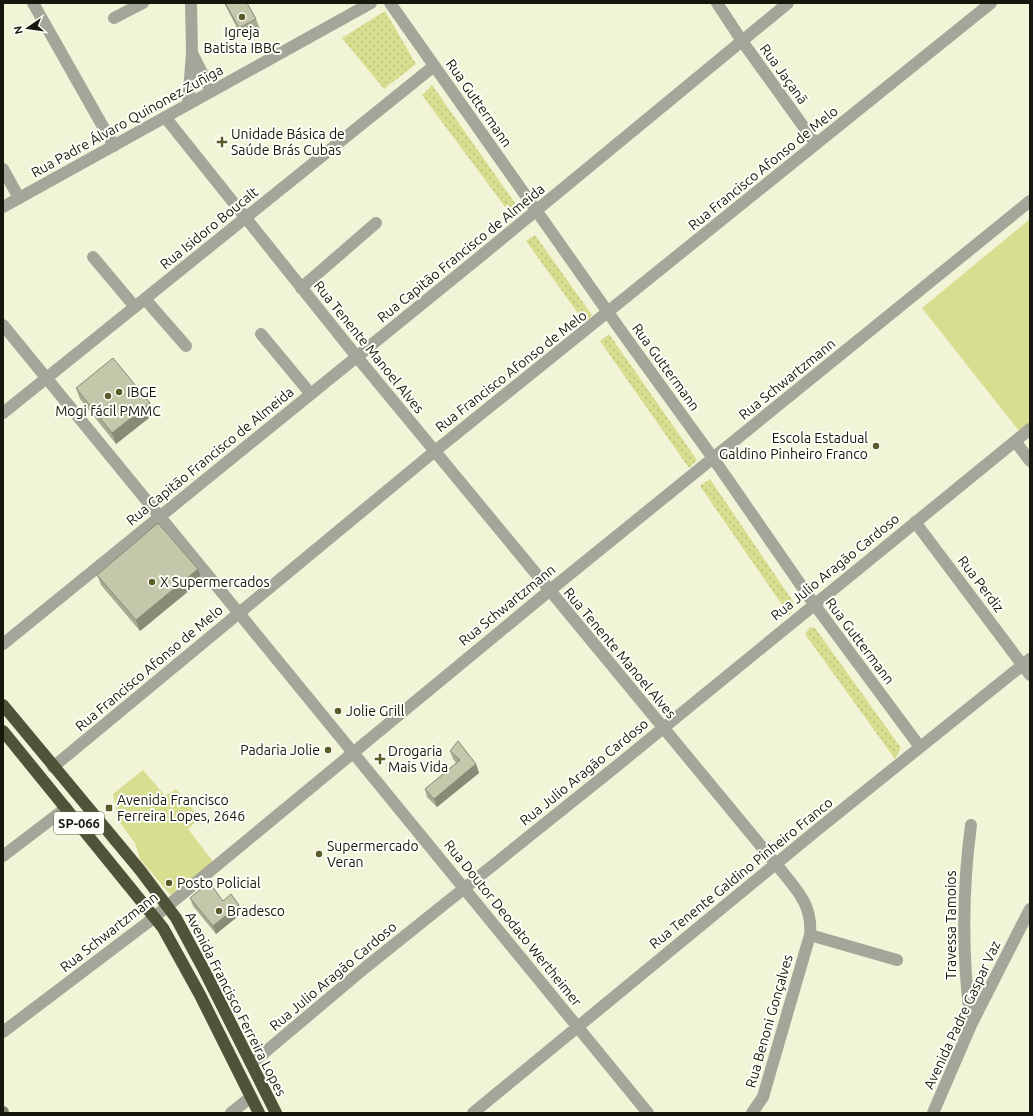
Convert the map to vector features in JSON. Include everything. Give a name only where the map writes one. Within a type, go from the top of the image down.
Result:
[{"type":"highway","name":"Avenida Francisco Ferreira Lopes","points":[[3,705],[168,906],[204,970],[276,1113]]},
{"type":"highway","name":"Avenida Francisco Ferreira Lopes","points":[[3,730],[155,916],[185,967],[259,1113]]},
{"type":"highway","points":[[242,1079],[252,1063]]},
{"type":"street","points":[[33,3],[114,146]]},
{"type":"street","points":[[114,18],[143,3]]},
{"type":"street","points":[[188,104],[192,54],[191,3]]},
{"type":"street","name":"Rua Padre Álvaro Quinonez Zuñiga","points":[[3,207],[166,117],[357,7],[372,3]]},
{"type":"street","name":"Rua Guttermann","points":[[390,3],[713,458],[814,604],[920,747]]},
{"type":"street","name":"Rua Jaçanã","points":[[717,3],[742,42],[816,144]]},
{"type":"street","name":"Rua Capitão Francisco de Almeida","points":[[3,644],[310,393],[357,357],[788,3]]},
{"type":"street","name":"Rua Francisco Afonso de Melo","points":[[54,767],[435,451],[609,313],[992,3]]},
{"type":"street","points":[[192,54],[211,91]]},
{"type":"street","name":"Rua Isidoro Boucalt","points":[[3,412],[145,300],[434,66]]},
{"type":"street","name":"Rua Tenente Manoel Alves","points":[[166,117],[357,357],[776,864],[805,901],[810,918],[810,935]]},
{"type":"street","points":[[3,169],[19,198]]},
{"type":"street","name":"Rua Schwartzmann","points":[[3,1032],[168,906],[549,590],[1030,202]]},
{"type":"street","points":[[301,288],[376,223]]},
{"type":"street","points":[[93,257],[135,307]]},
{"type":"street","points":[[145,300],[186,346]]},
{"type":"street","name":"Rua Doutor Deodato Wertheimer","points":[[4,327],[354,752],[648,1113]]},
{"type":"street","points":[[261,334],[310,393]]},
{"type":"street","name":"Rua Julio Aragão Cardoso","points":[[252,1063],[366,967],[1030,429]]},
{"type":"street","points":[[1015,441],[1030,461]]},
{"type":"street","name":"Rua Perdiz","points":[[915,522],[1026,662],[1030,675]]},
{"type":"street","name":"Rua Tenente Galdino Pinheiro Franco","points":[[473,1113],[776,864],[1026,662]]},
{"type":"street","points":[[3,856],[66,808]]},
{"type":"street","name":"Travessa Tamoios","points":[[971,825],[965,875],[964,939],[971,1025]]},
{"type":"street","name":"Avenida Padre Gaspar Vaz","points":[[933,1113],[971,1025],[1030,909]]},
{"type":"street","points":[[810,935],[897,960]]},
{"type":"street","name":"Rua Benoni Gonçalves","points":[[752,1113],[765,1092],[810,935]]},
{"type":"street","points":[[231,1113],[251,1096]]},
{"type":"green space","points":[[385,11],[416,64],[384,89],[342,38]]},
{"type":"green space","points":[[432,85],[522,213],[514,219],[422,95]]},
{"type":"green space","points":[[1030,219],[1030,422],[1019,431],[922,308]]},
{"type":"green space","points":[[535,235],[592,315],[585,323],[526,241]]},
{"type":"green space","points":[[609,334],[697,460],[689,468],[600,341]]},
{"type":"green space","points":[[710,479],[796,606],[789,615],[700,486]]},
{"type":"green space","points":[[810,627],[815,628],[901,748],[895,759],[805,634]]},
{"type":"green space","points":[[143,770],[165,796],[176,789],[200,818],[188,829],[215,864],[174,899],[140,859],[135,843],[118,820],[113,794]]},
{"type":"building","name":"Igreja Batista IBBC","points":[[225,3],[247,3],[256,19],[239,28]]},
{"type":"building","points":[[113,358],[150,403],[112,433],[76,388]]},
{"type":"building","name":"X Supermercados","points":[[158,523],[198,569],[136,620],[97,575]]},
{"type":"building","points":[[458,741],[476,764],[434,799],[425,789],[460,760],[450,751]]},
{"type":"building","name":"Bradesco","points":[[209,882],[223,901],[231,894],[239,905],[213,926],[190,898]]},
{"type":"place","name":"Igreja Batista IBBC","points":[[242,17]]},
{"type":"place","name":"Unidade Básica de Saúde Brás Cubas","points":[[222,142]]},
{"type":"place","name":"IBGE","points":[[119,392]]},
{"type":"place","name":"Mogi fácil PMMC","points":[[108,396]]},
{"type":"place","name":"Escola Estadual Galdino Pinheiro Franco","points":[[876,446]]},
{"type":"place","name":"X Supermercados","points":[[152,582]]},
{"type":"place","name":"Jolie Grill","points":[[338,711]]},
{"type":"place","name":"Padaria Jolie","points":[[328,750]]},
{"type":"place","name":"Drogaria Mais Vida","points":[[380,759]]},
{"type":"place","name":"Avenida Francisco Ferreira Lopes, 2646","points":[[109,808]]},
{"type":"place","name":"Supermercado Veran","points":[[319,854]]},
{"type":"place","name":"Posto Policial","points":[[169,883]]},
{"type":"place","name":"Bradesco","points":[[219,911]]}]
